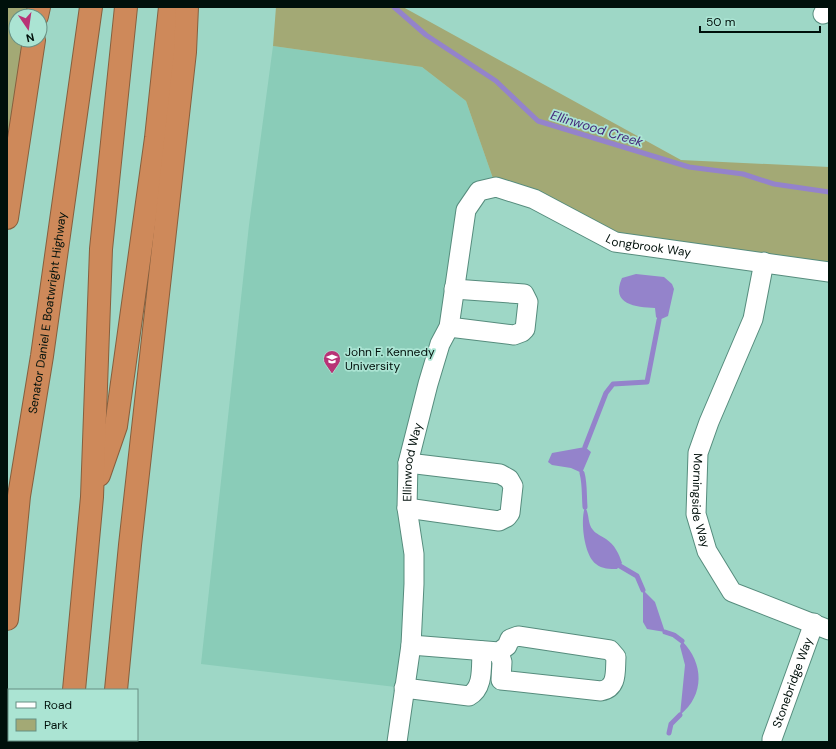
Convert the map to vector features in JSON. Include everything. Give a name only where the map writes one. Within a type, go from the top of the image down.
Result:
[{"type":"highway","name":"Senator Daniel E Boatwright Highway","points":[[7,619],[19,496],[44,348],[91,7]]},
{"type":"highway","points":[[74,689],[92,497],[101,249],[126,7]]},
{"type":"highway","points":[[92,497],[116,426],[156,138],[170,7]]},
{"type":"highway","points":[[116,689],[130,546],[185,52],[188,7]]},
{"type":"highway","points":[[7,218],[33,48]]},
{"type":"street","name":"Longbrook Way","points":[[479,191],[496,187],[534,200],[615,242],[829,272]]},
{"type":"street","name":"Ellinwood Way","points":[[398,742],[404,688],[411,645],[414,554],[407,508],[408,463],[428,384],[440,344],[449,327],[466,210],[479,191]]},
{"type":"street","name":"Morningside Way","points":[[764,262],[753,319],[709,422],[698,453],[696,514],[707,551],[732,592],[821,626]]},
{"type":"street","points":[[449,327],[514,335],[525,329],[528,302],[524,294],[454,289]]},
{"type":"street","points":[[407,508],[499,520],[507,517],[510,513],[513,486],[509,479],[500,474],[408,463]]},
{"type":"street","name":"Stonebridge Way","points":[[772,742],[821,626]]},
{"type":"street","points":[[411,645],[490,652],[507,646],[510,639],[518,636],[610,650],[616,657],[613,685],[609,690],[601,691],[501,680],[502,662],[490,652]]},
{"type":"street","points":[[404,688],[469,696],[475,693],[479,686],[490,652]]},
{"type":"shaded area","name":"John F. Kennedy University","points":[[273,46],[422,67],[466,101],[496,187],[479,191],[408,463],[404,688],[201,664],[249,225]]},
{"type":"shaded area","points":[[636,274],[664,277],[672,284],[674,289],[668,316],[659,320],[656,317],[655,308],[640,307],[627,303],[622,299],[619,294],[619,287],[622,278]]},
{"type":"shaded area","points":[[585,447],[591,452],[582,473],[571,468],[552,465],[548,462],[552,453]]},
{"type":"shaded area","points":[[585,507],[593,530],[609,541],[618,553],[622,563],[617,569],[598,566],[592,560],[584,537],[583,520]]},
{"type":"shaded area","points":[[643,590],[655,602],[665,632],[647,629],[643,622]]},
{"type":"shaded area","points":[[682,641],[694,659],[698,669],[699,679],[694,698],[680,715],[685,665],[680,646]]},
{"type":"green space","points":[[7,7],[39,7],[8,8],[8,48],[33,48],[7,218]]},
{"type":"green space","points":[[276,7],[403,7],[681,160],[829,167],[829,272],[615,242],[496,187],[466,101],[422,67],[273,46]]},
{"type":"waterway","name":"Ellinwood Creek","points":[[394,7],[426,35],[496,81],[538,121],[689,167],[743,174],[774,184],[829,192]]},
{"type":"waterway","points":[[585,447],[606,393],[613,384],[647,382],[659,320]]},
{"type":"waterway","points":[[582,473],[585,507]]},
{"type":"waterway","points":[[620,566],[637,576],[643,590]]},
{"type":"waterway","points":[[665,632],[674,635],[682,641]]},
{"type":"waterway","points":[[669,733],[671,724],[680,715]]},
{"type":"place","name":"John F. Kennedy University","points":[[332,374]]}]
